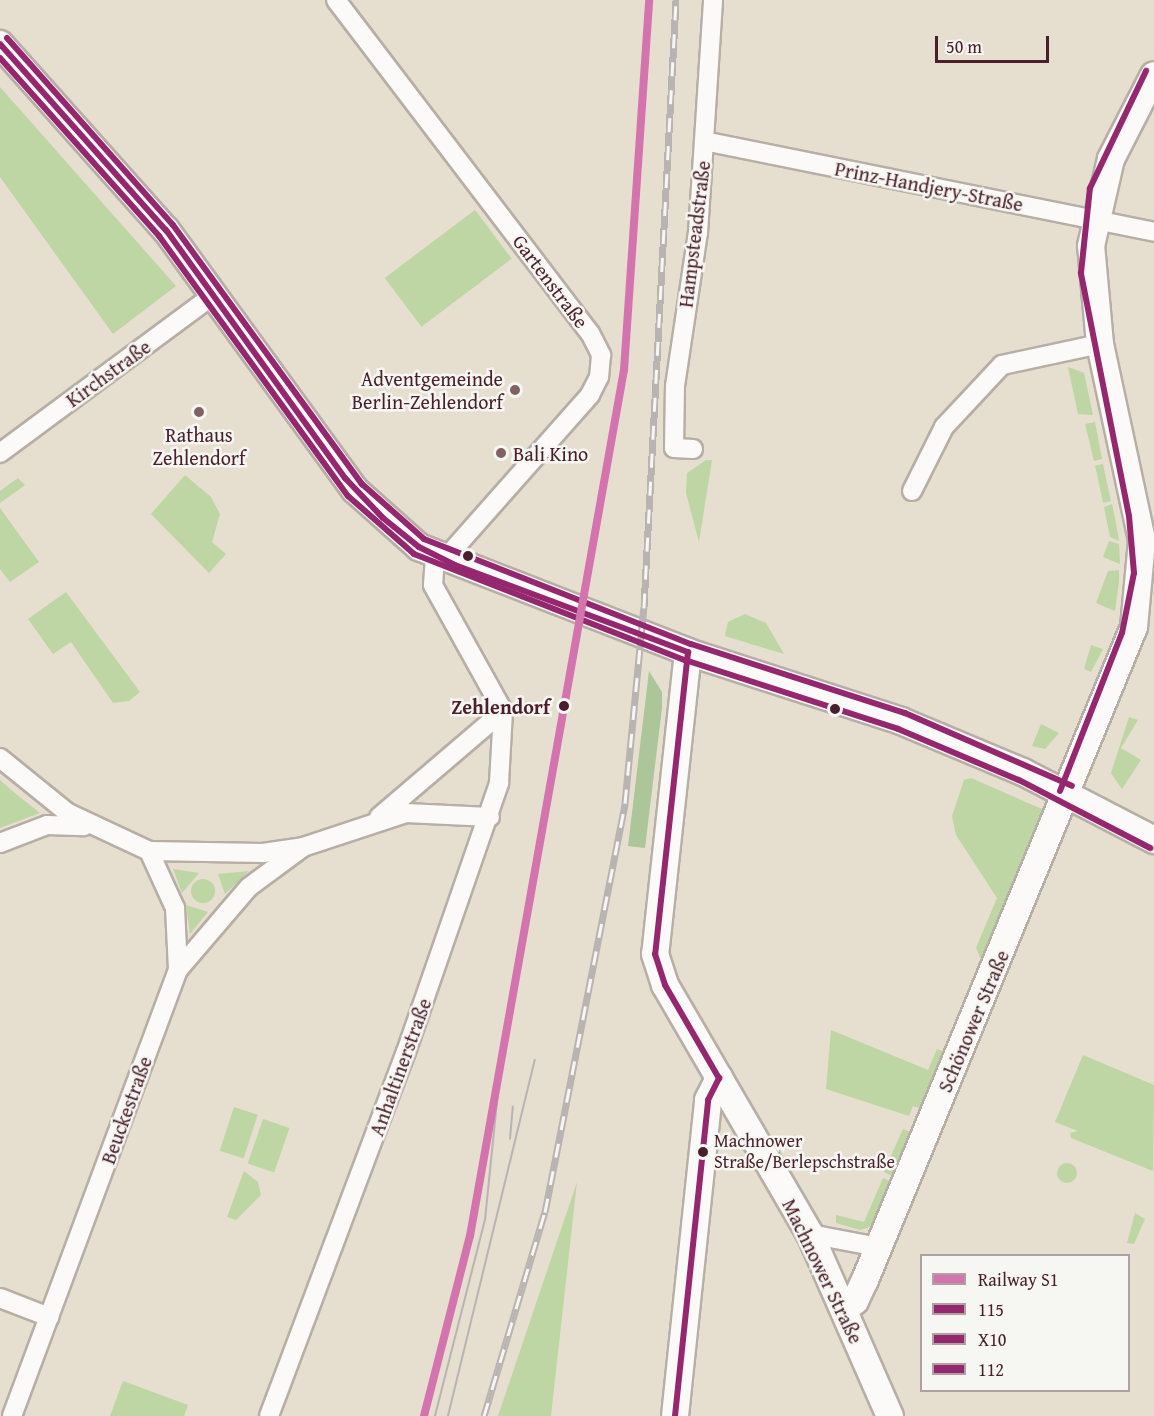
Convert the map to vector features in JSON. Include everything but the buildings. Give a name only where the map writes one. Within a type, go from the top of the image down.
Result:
[{"type":"main road","points":[[0,44],[90,141],[215,294],[355,490],[401,534],[439,558],[688,652],[901,721],[1068,794],[1154,840]]},
{"type":"main road","name":"Schönower Straße","points":[[844,1308],[855,1301],[878,1248],[1068,794],[1131,636],[1143,573],[1138,515],[1100,344],[1090,273],[1095,219],[1111,159],[1154,75]]},
{"type":"main road","name":"Machnower Straße","points":[[688,652],[655,954],[665,985],[810,1234],[890,1416]]},
{"type":"main road","points":[[675,1416],[708,1100],[718,1078]]},
{"type":"street","name":"Gartenstraße","points":[[336,0],[590,333],[601,355],[599,377],[590,395],[439,558]]},
{"type":"street","name":"Hampsteadstraße","points":[[693,449],[674,448],[675,386],[698,234],[713,0]]},
{"type":"street","name":"Prinz-Handjery-Straße","points":[[704,141],[1154,232]]},
{"type":"street","name":"Kirchstraße","points":[[0,453],[215,294]]},
{"type":"street","points":[[912,491],[944,427],[1002,365],[1100,344]]},
{"type":"street","points":[[378,818],[503,711],[433,585],[439,558]]},
{"type":"street","name":"Anhaltinerstraße","points":[[269,1416],[490,818],[503,747],[503,711]]},
{"type":"street","points":[[0,758],[32,787],[93,828],[149,851],[234,856],[303,847],[378,818],[434,810],[490,818]]},
{"type":"street","points":[[0,843],[47,825],[93,828]]},
{"type":"street","name":"Beuckestraße","points":[[12,1416],[178,970],[249,887],[303,847]]},
{"type":"street","points":[[149,851],[175,908],[178,970]]},
{"type":"street","points":[[810,1234],[878,1248]]},
{"type":"street","points":[[0,1298],[49,1317]]},
{"type":"green space","points":[[0,87],[176,286],[113,334],[0,177]]},
{"type":"green space","points":[[475,210],[512,259],[421,327],[385,278]]},
{"type":"green space","points":[[1068,367],[1084,373],[1093,415],[1078,414]]},
{"type":"green space","points":[[1095,422],[1102,459],[1094,461],[1085,424]]},
{"type":"green space","points":[[706,460],[712,460],[699,542],[686,493],[687,473]]},
{"type":"green space","points":[[1103,464],[1111,501],[1103,503],[1095,466]]},
{"type":"green space","points":[[185,475],[211,497],[220,514],[212,542],[226,554],[209,573],[151,514]]},
{"type":"green space","points":[[18,478],[25,485],[0,503],[0,491]]},
{"type":"green space","points":[[1112,504],[1119,541],[1110,537],[1104,507]]},
{"type":"green space","points":[[0,508],[39,562],[10,582],[0,569]]},
{"type":"green space","points":[[1109,541],[1119,544],[1120,564],[1103,557]]},
{"type":"green space","points":[[1119,570],[1115,611],[1096,603],[1108,571]]},
{"type":"green space","points":[[66,592],[140,692],[129,701],[113,703],[71,642],[53,654],[28,619]]},
{"type":"green space","points":[[745,614],[766,623],[784,654],[725,636],[728,622]]},
{"type":"green space","points":[[1091,645],[1103,649],[1091,672],[1084,669]]},
{"type":"green space","points":[[649,671],[662,692],[662,708],[645,848],[628,846]]},
{"type":"green space","points":[[1129,717],[1138,720],[1121,748],[1141,760],[1122,789],[1111,773]]},
{"type":"green space","points":[[1041,724],[1059,733],[1045,749],[1032,746]]},
{"type":"green space","points":[[971,778],[1042,809],[1044,820],[983,964],[976,948],[997,898],[956,835],[952,816],[964,780]]},
{"type":"green space","points":[[0,780],[16,794],[40,813],[0,828]]},
{"type":"green space","points":[[173,869],[199,873],[182,893]]},
{"type":"green space","points":[[249,871],[225,894],[218,874]]},
{"type":"green space","points":[[203,879],[211,883],[215,891],[211,899],[203,903],[195,899],[191,891],[195,883]]},
{"type":"green space","points":[[186,905],[208,912],[190,934]]},
{"type":"green space","points":[[831,1030],[928,1070],[937,1049],[945,1052],[922,1109],[913,1106],[909,1116],[826,1089]]},
{"type":"green space","points":[[1083,1055],[1154,1085],[1153,1171],[1071,1138],[1070,1133],[1078,1131],[1055,1122]]},
{"type":"green space","points":[[234,1107],[258,1115],[244,1158],[220,1151]]},
{"type":"green space","points":[[263,1119],[289,1128],[274,1173],[248,1163]]},
{"type":"green space","points":[[903,1129],[912,1133],[893,1176],[884,1172]]},
{"type":"green space","points":[[1063,1163],[1071,1163],[1077,1169],[1077,1177],[1071,1183],[1063,1183],[1057,1177],[1057,1169]]},
{"type":"green space","points":[[244,1171],[258,1182],[261,1195],[236,1220],[227,1217]]},
{"type":"green space","points":[[883,1178],[892,1182],[873,1226],[860,1230],[836,1223],[836,1215],[864,1222]]},
{"type":"green space","points":[[577,1182],[551,1416],[498,1416]]},
{"type":"green space","points":[[1135,1213],[1145,1219],[1134,1244],[1127,1243]]},
{"type":"green space","points":[[123,1381],[188,1405],[184,1416],[110,1416]]},
{"type":"tram line","points":[[435,1416],[485,1220],[503,1043]]},
{"type":"tram line","points":[[448,1416],[535,1060]]},
{"type":"tram line","points":[[510,1139],[513,1107]]},
{"type":"railway","points":[[484,1416],[545,1212],[625,803],[644,607],[676,0]]},
{"type":"rail line","name":"S1","points":[[424,1416],[470,1236],[624,370],[649,0]]},
{"type":"transit line","name":"112","points":[[7,38],[173,225],[362,484],[424,539],[691,644],[905,713],[1072,786]]},
{"type":"transit line","name":"115","points":[[0,44],[166,230],[345,478],[383,518],[419,547],[455,565],[688,652]]},
{"type":"transit line","name":"X10","points":[[0,58],[159,236],[348,496],[414,554],[685,660],[898,729],[1019,780],[1150,848]]},
{"type":"transit line","name":"112","points":[[1060,791],[1122,633],[1134,573],[1129,516],[1081,273],[1090,188],[1146,71]]},
{"type":"transit line","name":"115","points":[[688,652],[655,954],[665,985],[719,1078]]},
{"type":"transit line","name":"115","points":[[675,1416],[708,1100],[719,1078]]},
{"type":"place","name":"Adventgemeinde Berlin-Zehlendorf","points":[[515,390]]},
{"type":"place","name":"Rathaus Zehlendorf","points":[[199,412]]},
{"type":"place","name":"Bali Kino","points":[[501,453]]},
{"type":"place","name":"Zehlendorf","points":[[564,706]]},
{"type":"place","name":"Machnower Straße/Berlepschstraße","points":[[703,1152]]}]
